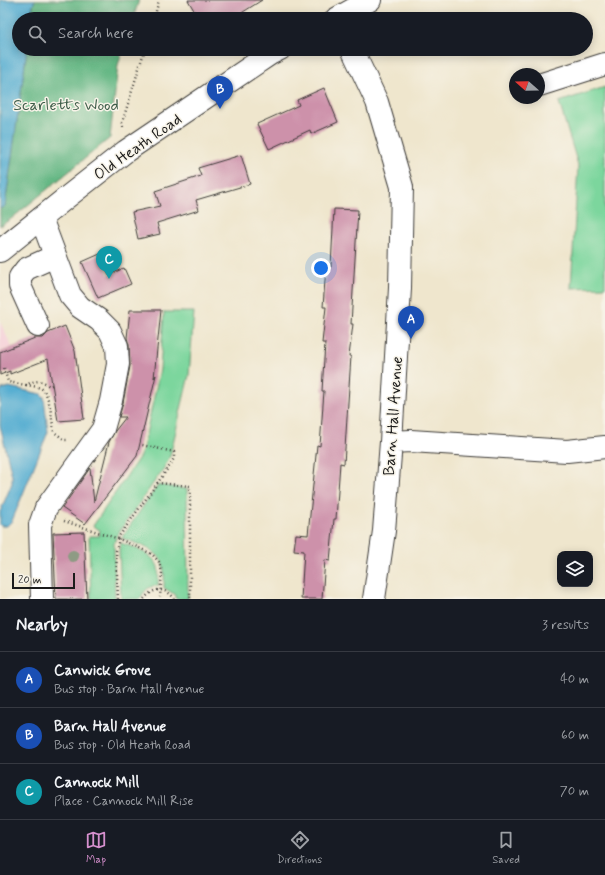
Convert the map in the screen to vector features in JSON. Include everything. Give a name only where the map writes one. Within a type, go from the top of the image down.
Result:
[{"type":"street","points":[[349,12],[370,0]]},
{"type":"street","name":"Old Heath Road","points":[[0,251],[126,151],[267,56]]},
{"type":"street","name":"Barn Hall Avenue","points":[[355,56],[377,102],[402,187],[400,296],[391,442],[384,531],[374,599]]},
{"type":"street","points":[[545,83],[605,64]]},
{"type":"street","points":[[41,218],[70,295],[80,307],[99,320],[110,331],[117,346],[118,364],[111,402],[103,429],[46,508],[40,525],[42,599]]},
{"type":"street","points":[[38,326],[20,286],[20,276],[26,269],[55,256]]},
{"type":"street","points":[[391,442],[411,441],[567,451],[605,447]]},
{"type":"path","points":[[156,12],[159,0]]},
{"type":"path","points":[[126,151],[122,123],[142,56]]},
{"type":"path","points":[[4,368],[8,382],[41,389],[46,393],[54,432],[65,440]]},
{"type":"path","points":[[26,385],[39,381],[49,386],[52,385]]},
{"type":"path","points":[[118,599],[116,550],[120,535],[174,458],[174,452],[142,445]]},
{"type":"path","points":[[156,483],[190,486],[190,599]]},
{"type":"path","points":[[44,515],[119,539],[152,554],[159,562],[162,572],[160,597]]},
{"type":"path","points":[[144,599],[149,592],[156,590],[164,591],[174,599]]},
{"type":"shaded area","points":[[0,322],[12,347],[0,351]]},
{"type":"green space","points":[[35,0],[139,0],[135,12],[32,12]]},
{"type":"green space","name":"Scarletts Wood","points":[[26,56],[121,56],[118,65],[110,138],[11,219],[0,226],[0,209],[5,206]]},
{"type":"green space","points":[[605,87],[605,287],[571,288],[578,165],[559,102]]},
{"type":"green space","points":[[164,312],[194,312],[189,375],[170,456],[164,468],[117,535],[114,544],[115,599],[91,599],[89,536],[99,536],[100,530],[93,526],[140,456],[143,448],[160,369]]},
{"type":"green space","points":[[158,485],[187,489],[188,599],[176,599],[174,594],[164,588],[163,565],[155,553],[145,547],[122,538]]},
{"type":"green space","points":[[121,543],[148,555],[156,562],[158,567],[158,586],[152,586],[147,589],[140,599],[121,599],[119,550]]},
{"type":"water","points":[[0,0],[35,0],[32,12],[12,12],[12,56],[26,56],[5,206],[0,209]]},
{"type":"water","points":[[9,387],[41,394],[44,397],[48,432],[12,521],[7,526],[1,526],[0,512],[12,483],[12,476],[0,425],[0,392],[2,389]]},
{"type":"building","points":[[188,0],[262,0],[243,12],[195,12]]},
{"type":"building","points":[[324,88],[338,122],[311,134],[310,130],[269,149],[257,124],[299,105],[297,100]]},
{"type":"building","points":[[241,155],[250,184],[196,200],[199,210],[157,223],[160,234],[138,239],[132,212],[160,206],[155,191],[201,176],[198,168]]},
{"type":"building","points":[[334,209],[358,210],[351,324],[353,324],[349,356],[351,356],[344,464],[340,463],[336,519],[334,519],[330,561],[325,560],[322,599],[301,599],[304,551],[294,550],[296,534],[308,535],[317,445],[320,446],[324,391],[322,391],[325,343],[322,343],[326,307],[323,307],[326,267],[331,267]]},
{"type":"building","points":[[100,254],[109,275],[124,268],[131,284],[98,298],[82,262]]},
{"type":"building","points":[[130,310],[161,310],[154,378],[156,375],[137,456],[85,524],[62,508],[90,468],[94,502],[109,442],[115,431],[126,417],[119,417],[130,366],[129,345],[127,338]]},
{"type":"building","points":[[65,326],[75,351],[84,419],[58,421],[48,359],[10,374],[10,371],[0,375],[0,352],[35,338],[43,338],[48,333]]},
{"type":"building","points":[[84,532],[87,599],[56,599],[53,533]]},
{"type":"place","name":"Barn Hall Avenue","points":[[220,109]]},
{"type":"place","name":"Cannock Mill","points":[[109,279]]},
{"type":"place","name":"Canwick Grove","points":[[411,339]]}]
